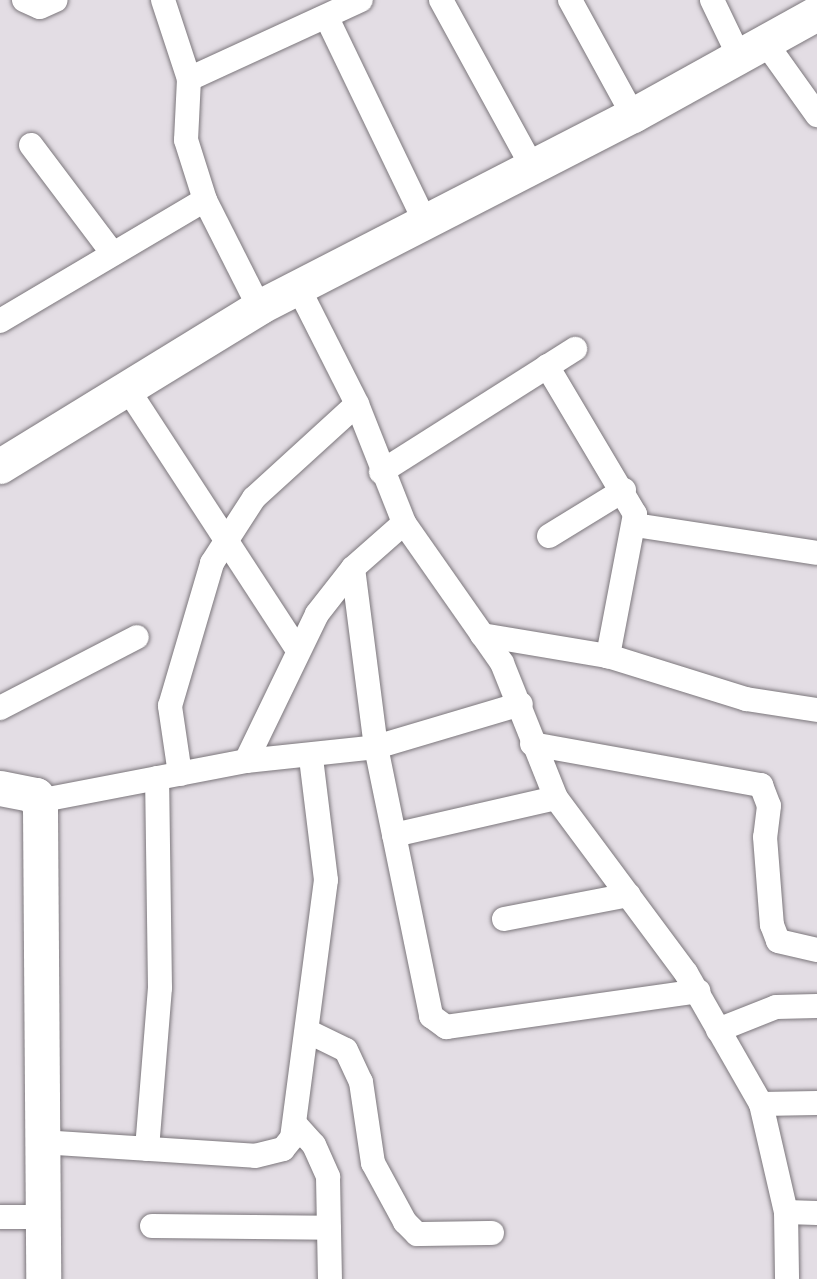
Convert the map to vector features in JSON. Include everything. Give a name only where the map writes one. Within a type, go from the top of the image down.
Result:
[{"type":"street","points":[[24,0],[40,7],[56,0]]},
{"type":"street","points":[[163,0],[189,79],[186,140],[205,200],[259,307]]},
{"type":"street","points":[[189,79],[327,18],[361,0]]},
{"type":"street","points":[[441,0],[533,168]]},
{"type":"street","points":[[570,0],[634,116]]},
{"type":"street","points":[[712,0],[752,49],[817,116]]},
{"type":"street","points":[[0,466],[125,385],[259,307],[299,289],[634,116],[817,13]]},
{"type":"street","points":[[327,18],[426,224]]},
{"type":"street","points":[[31,145],[113,254]]},
{"type":"street","points":[[0,321],[205,200]]},
{"type":"street","points":[[299,289],[357,404],[381,472],[404,523],[482,635],[521,704],[532,744],[555,798],[698,991],[761,1104],[786,1212],[787,1279]]},
{"type":"street","points":[[381,472],[575,349]]},
{"type":"street","points":[[547,366],[625,490],[635,525],[608,656]]},
{"type":"street","points":[[125,385],[223,542],[296,647]]},
{"type":"street","points":[[147,1149],[160,988],[170,706],[194,609],[223,542],[273,478],[357,404]]},
{"type":"street","points":[[549,536],[625,490]]},
{"type":"street","points":[[246,761],[296,647],[353,568],[404,523]]},
{"type":"street","points":[[635,525],[817,553]]},
{"type":"street","points":[[353,568],[376,747],[437,1023],[698,991]]},
{"type":"street","points":[[482,635],[608,656],[746,698],[817,710]]},
{"type":"street","points":[[0,708],[137,636]]},
{"type":"street","points":[[38,801],[246,761],[311,758],[376,747],[521,704]]},
{"type":"street","points":[[532,744],[761,785],[769,806],[765,837],[772,925],[778,941],[817,950]]},
{"type":"street","points":[[41,1142],[270,1156],[287,1144],[295,1124],[326,880],[311,758]]},
{"type":"street","points":[[0,788],[36,795],[38,801],[43,1279]]},
{"type":"street","points":[[394,835],[555,798]]},
{"type":"street","points":[[504,919],[629,895]]},
{"type":"street","points":[[718,1030],[776,1007],[817,1006]]},
{"type":"street","points":[[307,1031],[346,1050],[361,1082],[373,1163],[405,1222],[417,1234],[492,1233]]},
{"type":"street","points":[[761,1104],[817,1103]]},
{"type":"street","points":[[295,1124],[314,1145],[328,1177],[330,1279]]},
{"type":"street","points":[[786,1212],[817,1213]]},
{"type":"street","points":[[0,1217],[42,1217]]},
{"type":"street","points":[[152,1226],[329,1228]]}]
